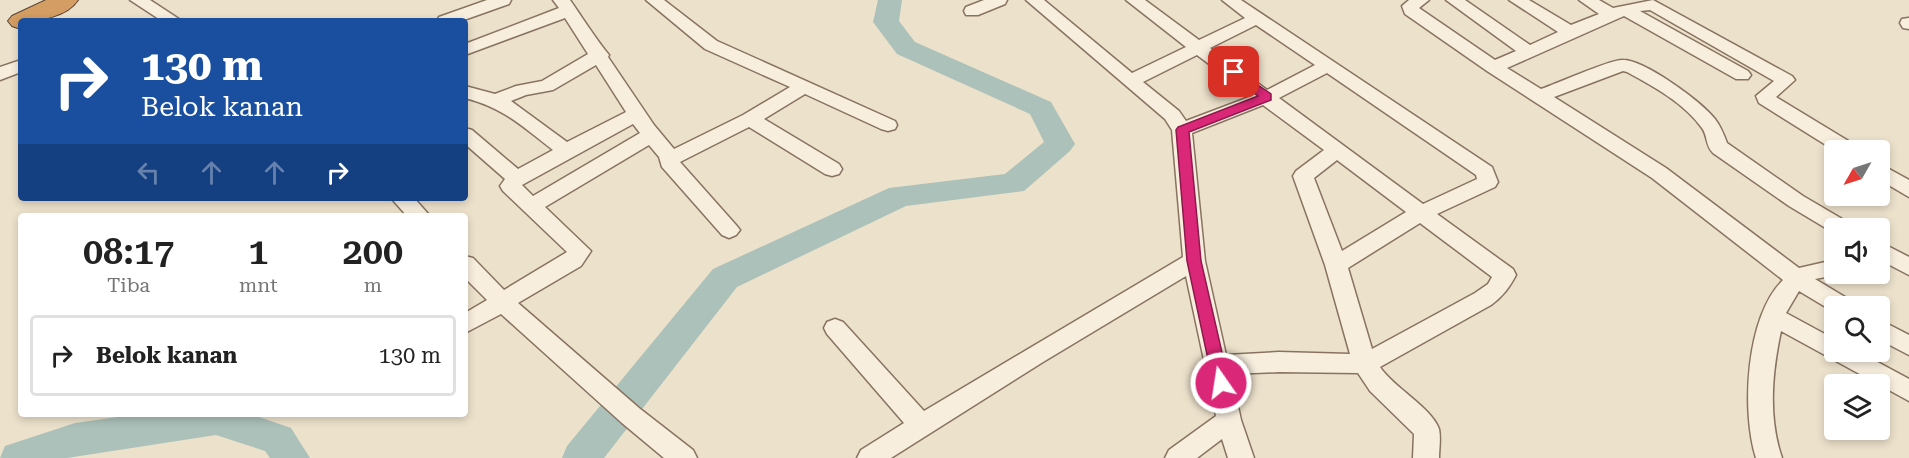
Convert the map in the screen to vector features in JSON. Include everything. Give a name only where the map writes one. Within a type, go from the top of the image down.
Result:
[{"type":"highway","points":[[0,18],[38,0]]},
{"type":"highway","points":[[27,18],[66,0]]},
{"type":"highway","points":[[0,31],[18,22]]},
{"type":"street","points":[[138,0],[169,18]]},
{"type":"street","points":[[454,18],[503,0]]},
{"type":"street","points":[[654,0],[711,45],[888,125]]},
{"type":"street","points":[[972,11],[999,0]]},
{"type":"street","points":[[1034,0],[1173,115],[1182,130],[1194,261],[1229,420],[1241,458]]},
{"type":"street","points":[[1134,0],[1505,275],[1496,290],[1484,299],[1365,363],[1279,362],[1217,365]]},
{"type":"street","points":[[1230,0],[1485,172],[1488,177],[1488,182],[1422,213],[1336,265]]},
{"type":"street","points":[[1420,0],[1410,6],[1411,10],[1493,67],[1659,173],[1797,279],[1825,296]]},
{"type":"street","points":[[1454,0],[1529,52]]},
{"type":"street","points":[[1517,0],[1572,33]]},
{"type":"street","points":[[1587,0],[1620,13],[1742,75]]},
{"type":"street","points":[[1493,67],[1620,13],[1647,4],[1657,6],[1783,78],[1786,81],[1765,96],[1766,99],[1832,140]]},
{"type":"street","points":[[468,49],[565,5],[600,55],[650,136],[669,156],[669,162],[729,230]]},
{"type":"street","points":[[1132,80],[1256,18]]},
{"type":"street","points":[[496,100],[522,90],[548,86],[600,55]]},
{"type":"street","points":[[1540,96],[1623,65],[1632,67],[1678,95],[1710,124],[1717,134],[1716,144],[1720,148],[1796,201],[1825,218]]},
{"type":"street","points":[[0,74],[18,66]]},
{"type":"street","points":[[1182,130],[1267,97],[1327,66]]},
{"type":"street","points":[[669,156],[679,156],[750,119],[804,87]]},
{"type":"street","points":[[468,93],[496,100],[517,112],[566,151]]},
{"type":"street","points":[[468,322],[573,260],[580,251],[510,186],[516,179],[540,164],[551,161],[635,115]]},
{"type":"street","points":[[750,119],[832,169]]},
{"type":"street","points":[[531,206],[650,136]]},
{"type":"street","points":[[468,137],[516,179]]},
{"type":"street","points":[[1337,150],[1304,176],[1336,265],[1365,363],[1378,384],[1409,411],[1427,431],[1426,458]]},
{"type":"street","points":[[1890,178],[1909,190]]},
{"type":"street","points":[[404,201],[417,213]]},
{"type":"street","points":[[1890,255],[1909,267]]},
{"type":"street","points":[[870,458],[1035,355],[1194,261]]},
{"type":"street","points":[[468,267],[502,302],[573,365],[658,440],[684,458]]},
{"type":"street","points":[[1768,458],[1762,431],[1761,388],[1773,316],[1778,303],[1797,279],[1810,272],[1824,270]]},
{"type":"street","points":[[1773,316],[1824,344]]},
{"type":"street","points":[[835,328],[922,426]]},
{"type":"street","points":[[1890,335],[1909,346]]},
{"type":"street","points":[[1857,362],[1909,391]]},
{"type":"street","points":[[1178,458],[1229,420]]},
{"type":"waterway","points":[[581,458],[725,278],[900,196],[1013,184],[1060,144],[1041,108],[906,48],[886,22],[890,0]]},
{"type":"waterway","points":[[19,458],[75,439],[216,419],[278,439],[291,458]]},
{"type":"route","points":[[1221,383],[1194,261],[1182,130],[1267,97],[1234,72]]}]
